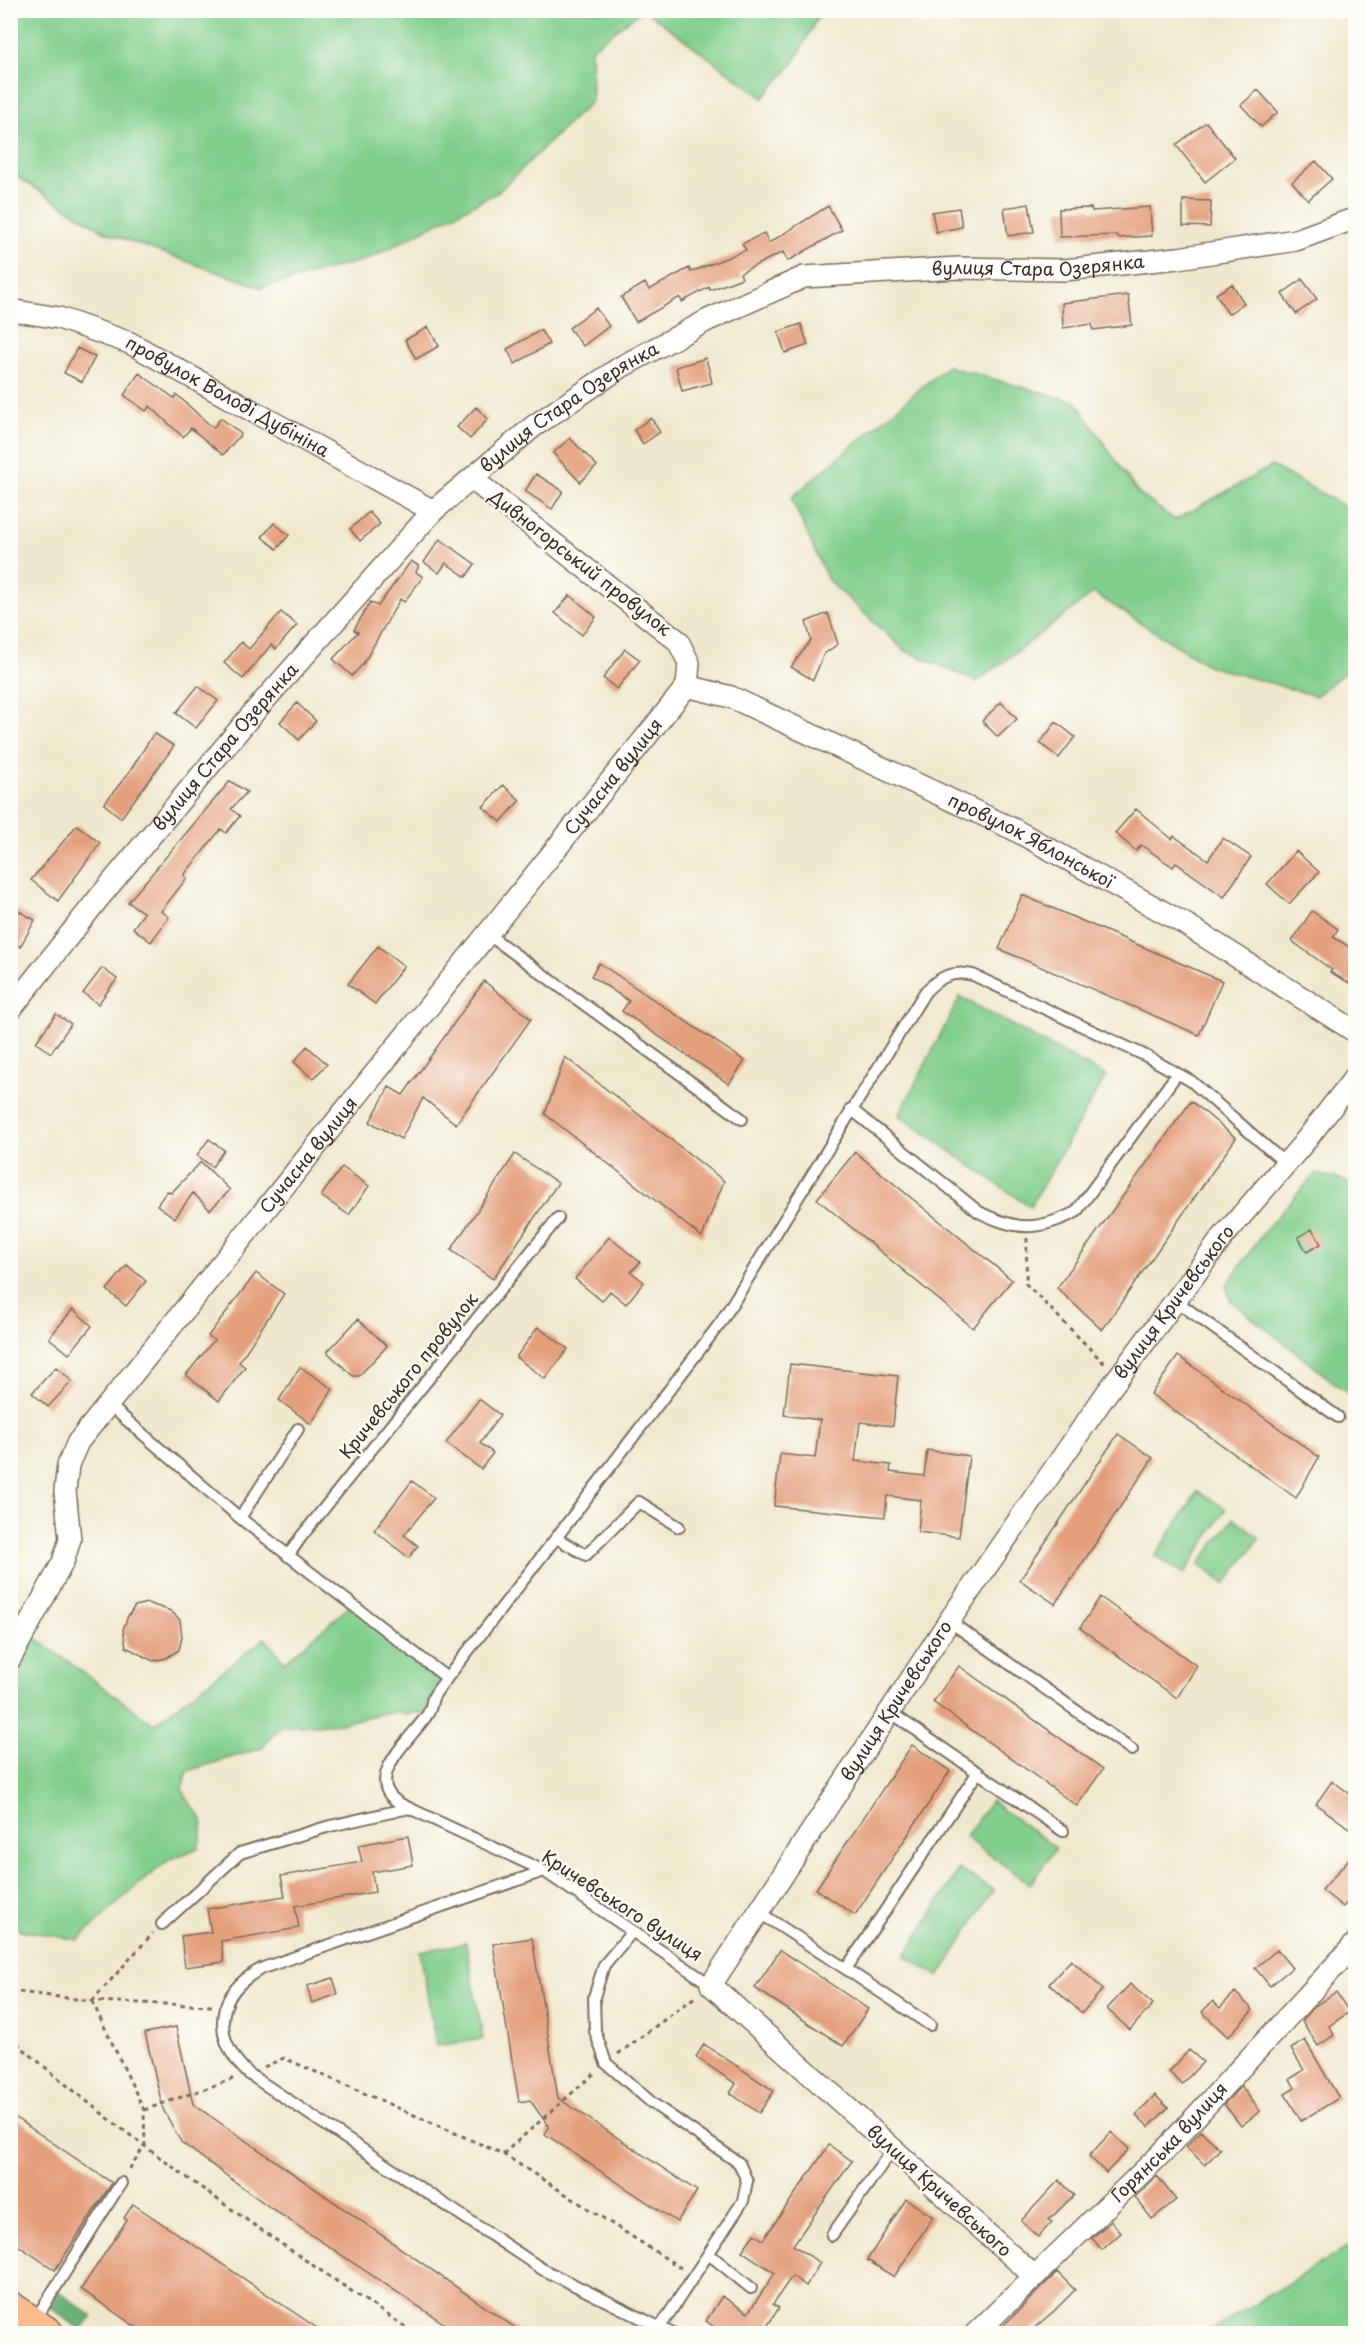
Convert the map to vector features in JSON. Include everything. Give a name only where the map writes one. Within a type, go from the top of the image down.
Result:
[{"type":"street","name":"вулиця Стара Озерянка","points":[[10,1010],[105,890],[254,712],[433,511],[534,426],[621,367],[708,320],[804,277],[958,268],[1075,269],[1178,258],[1296,240],[1356,218]]},
{"type":"street","name":"провулок Володі Дубініна","points":[[10,310],[59,318],[130,343],[433,511]]},
{"type":"street","name":"Дивногорський провулок","points":[[472,478],[678,641],[689,663],[687,686]]},
{"type":"street","name":"Сучасна вулиця","points":[[10,1659],[63,1562],[70,1539],[65,1491],[68,1465],[78,1442],[687,686]]},
{"type":"street","name":"провулок Яблонської","points":[[687,686],[731,697],[1013,829],[1185,924],[1356,1032]]},
{"type":"street","name":"вулиця Кричевського","points":[[1034,2276],[711,1985],[949,1621],[1118,1377],[1222,1238],[1286,1164],[1356,1076]]},
{"type":"street","name":"Горянська вулиця","points":[[975,2334],[1162,2153],[1356,1943]]},
{"type":"lane","points":[[486,933],[742,1119]]},
{"type":"lane","name":"Кричевського вулиця","points":[[711,1985],[544,1871],[409,1808],[392,1797],[385,1778],[387,1768],[429,1713],[434,1697],[447,1678],[721,1322],[851,1109],[926,992],[934,982],[953,973],[973,975],[1146,1056],[1198,1086],[1286,1164]]},
{"type":"lane","points":[[851,1109],[980,1212],[1002,1223],[1028,1228],[1053,1224],[1076,1212],[1177,1074]]},
{"type":"lane","name":"Кричевського провулок","points":[[288,1556],[558,1218]]},
{"type":"lane","points":[[1176,1301],[1338,1417]]},
{"type":"lane","points":[[108,1404],[240,1518],[447,1678]]},
{"type":"lane","points":[[240,1518],[298,1429]]},
{"type":"lane","points":[[556,1538],[586,1555],[639,1502],[679,1527]]},
{"type":"lane","points":[[949,1621],[1132,1750]]},
{"type":"lane","points":[[890,1712],[1063,1831]]},
{"type":"lane","points":[[846,1969],[978,1772]]},
{"type":"lane","points":[[162,1924],[240,1853],[330,1826],[409,1808]]},
{"type":"lane","points":[[544,1871],[263,1968],[246,1976],[233,1990],[225,2007],[222,2026],[226,2044],[235,2061],[249,2074],[542,2269],[661,2326],[673,2334]]},
{"type":"lane","points":[[760,1913],[930,2025]]},
{"type":"lane","points":[[632,1932],[604,1965],[594,1997],[595,2031],[606,2063],[652,2103],[730,2157],[745,2171],[747,2191],[710,2255],[661,2326]]},
{"type":"lane","points":[[832,2235],[892,2150]]},
{"type":"lane","points":[[29,2325],[121,2183]]},
{"type":"lane","points":[[710,2255],[751,2288]]},
{"type":"path","points":[[1028,1228],[1026,1284],[1118,1377]]},
{"type":"path","points":[[92,2001],[162,1924]]},
{"type":"path","points":[[503,2154],[606,2063],[711,1985]]},
{"type":"path","points":[[10,1991],[92,2001],[225,2007]]},
{"type":"path","points":[[92,2001],[144,2110],[144,2145],[121,2183]]},
{"type":"path","points":[[10,2037],[144,2145],[230,2209],[416,2334]]},
{"type":"path","points":[[144,2110],[249,2074],[284,2058],[503,2154],[694,2276]]},
{"type":"green space","points":[[10,11],[641,11],[591,49],[592,101],[498,192],[368,259],[262,288],[107,233],[11,173]]},
{"type":"green space","points":[[646,11],[821,11],[793,64],[763,98]]},
{"type":"green space","points":[[947,366],[1076,402],[1138,493],[1175,520],[1272,466],[1355,512],[1355,664],[1316,696],[1209,666],[1094,593],[977,682],[904,650],[828,580],[791,498]]},
{"type":"green space","points":[[960,997],[1106,1076],[1030,1207],[899,1115]]},
{"type":"green space","points":[[1315,1174],[1341,1179],[1355,1187],[1355,1399],[1231,1301],[1226,1286],[1266,1229]]},
{"type":"green space","points":[[1198,1491],[1226,1509],[1184,1574],[1155,1556]]},
{"type":"green space","points":[[1234,1518],[1260,1538],[1225,1584],[1199,1564]]},
{"type":"green space","points":[[351,1605],[447,1678],[429,1713],[382,1713],[342,1723],[281,1727],[261,1748],[188,1771],[182,1788],[202,1819],[202,1835],[198,1848],[169,1860],[135,1887],[78,1940],[20,1930],[11,1924],[10,1675],[33,1636],[154,1724],[265,1638],[285,1662]]},
{"type":"green space","points":[[991,1801],[1056,1848],[1030,1884],[965,1837]]},
{"type":"green space","points":[[959,1869],[993,1890],[939,1977],[905,1956]]},
{"type":"green space","points":[[466,1943],[483,2039],[436,2046],[420,1951]]},
{"type":"green space","points":[[1355,2242],[1355,2333],[1194,2333],[1215,2328]]},
{"type":"green space","points":[[58,2291],[92,2316],[81,2330],[49,2306]]},
{"type":"building","points":[[1258,90],[1278,112],[1261,127],[1241,105]]},
{"type":"building","points":[[1206,122],[1235,158],[1205,182],[1176,145]]},
{"type":"building","points":[[1316,161],[1332,179],[1308,200],[1292,182]]},
{"type":"building","points":[[1183,200],[1211,201],[1210,227],[1183,226]]},
{"type":"building","points":[[1029,204],[1034,232],[1008,236],[1004,208]]},
{"type":"building","points":[[828,206],[842,230],[788,261],[783,252],[740,273],[742,278],[710,290],[709,287],[682,302],[680,297],[636,322],[621,297],[645,283],[649,290],[689,268],[691,272],[746,250],[742,244],[764,233],[769,243]]},
{"type":"building","points":[[1150,207],[1152,236],[1060,237],[1059,209],[1091,208],[1092,211]]},
{"type":"building","points":[[959,208],[962,227],[936,232],[932,212]]},
{"type":"building","points":[[1302,279],[1317,299],[1296,314],[1282,294]]},
{"type":"building","points":[[1232,284],[1244,303],[1228,314],[1216,294]]},
{"type":"building","points":[[1128,295],[1132,325],[1093,330],[1092,324],[1063,328],[1062,303]]},
{"type":"building","points":[[596,308],[609,326],[583,346],[569,328]]},
{"type":"building","points":[[801,324],[808,345],[785,353],[778,332]]},
{"type":"building","points":[[428,327],[439,346],[416,359],[405,340]]},
{"type":"building","points":[[541,330],[549,344],[515,364],[507,349]]},
{"type":"building","points":[[77,348],[95,357],[82,382],[64,373]]},
{"type":"building","points":[[706,358],[712,383],[682,391],[676,367]]},
{"type":"building","points":[[139,373],[174,398],[177,395],[213,428],[221,418],[241,434],[223,455],[191,428],[183,437],[150,406],[146,411],[124,395]]},
{"type":"building","points":[[476,407],[488,419],[470,439],[457,427]]},
{"type":"building","points":[[651,418],[660,432],[643,444],[634,430]]},
{"type":"building","points":[[570,438],[597,466],[580,482],[553,453]]},
{"type":"building","points":[[536,474],[563,491],[552,509],[525,491]]},
{"type":"building","points":[[369,512],[380,524],[360,541],[350,529]]},
{"type":"building","points":[[274,523],[289,535],[277,549],[262,537]]},
{"type":"building","points":[[440,539],[475,564],[466,577],[446,563],[439,573],[424,562]]},
{"type":"building","points":[[411,561],[419,566],[416,572],[423,577],[404,602],[400,599],[363,664],[352,676],[333,659],[358,632],[354,630],[370,602],[378,606]]},
{"type":"building","points":[[570,595],[596,617],[582,635],[555,613]]},
{"type":"building","points":[[281,612],[297,625],[276,649],[271,645],[243,679],[224,663],[241,642],[249,649]]},
{"type":"building","points":[[828,613],[838,644],[824,654],[813,680],[791,667],[811,640],[806,622]]},
{"type":"building","points":[[625,649],[640,660],[617,689],[603,678]]},
{"type":"building","points":[[198,686],[218,701],[196,728],[176,713]]},
{"type":"building","points":[[1001,702],[1017,719],[998,737],[982,721]]},
{"type":"building","points":[[297,703],[316,721],[299,740],[280,722]]},
{"type":"building","points":[[1056,722],[1075,737],[1059,758],[1040,743]]},
{"type":"building","points":[[154,733],[174,746],[121,818],[104,804],[130,771]]},
{"type":"building","points":[[230,781],[247,792],[231,809],[240,816],[226,833],[221,829],[184,875],[187,878],[161,911],[169,917],[151,942],[133,928],[144,913],[128,902]]},
{"type":"building","points":[[503,785],[520,800],[501,822],[483,807]]},
{"type":"building","points":[[1136,809],[1172,839],[1174,836],[1208,860],[1223,838],[1251,857],[1224,897],[1176,863],[1173,867],[1141,845],[1136,851],[1115,833]]},
{"type":"building","points":[[77,825],[100,843],[58,901],[31,880]]},
{"type":"building","points":[[1296,851],[1319,872],[1289,904],[1267,884]]},
{"type":"building","points":[[1022,895],[1222,981],[1199,1035],[999,949]]},
{"type":"building","points":[[10,906],[35,920],[20,947],[10,941]]},
{"type":"building","points":[[1312,911],[1338,929],[1333,937],[1356,951],[1356,987],[1330,972],[1332,970],[1292,941]]},
{"type":"building","points":[[378,946],[404,966],[375,1004],[348,984]]},
{"type":"building","points":[[599,963],[745,1061],[729,1084],[622,1011],[629,1001],[591,976]]},
{"type":"building","points":[[102,968],[117,979],[98,1004],[83,993]]},
{"type":"building","points":[[484,981],[531,1019],[456,1124],[423,1098],[401,1139],[370,1122],[389,1087],[403,1095]]},
{"type":"building","points":[[56,1014],[71,1024],[51,1053],[36,1042]]},
{"type":"building","points":[[307,1046],[327,1064],[313,1079],[294,1062]]},
{"type":"building","points":[[565,1057],[724,1181],[702,1237],[545,1114]]},
{"type":"building","points":[[1191,1101],[1236,1138],[1102,1330],[1057,1288]]},
{"type":"building","points":[[209,1139],[224,1150],[212,1167],[197,1155]]},
{"type":"building","points":[[855,1152],[1012,1280],[973,1328],[817,1199]]},
{"type":"building","points":[[515,1154],[558,1183],[493,1279],[451,1250]]},
{"type":"building","points":[[201,1162],[230,1190],[210,1210],[193,1193],[175,1218],[157,1205],[167,1191],[171,1193]]},
{"type":"building","points":[[342,1167],[369,1186],[349,1215],[321,1196]]},
{"type":"building","points":[[1312,1229],[1321,1244],[1307,1252],[1298,1237]]},
{"type":"building","points":[[609,1237],[640,1262],[631,1272],[644,1282],[626,1304],[610,1291],[602,1301],[575,1279]]},
{"type":"building","points":[[127,1265],[146,1281],[126,1306],[107,1290]]},
{"type":"building","points":[[256,1273],[284,1294],[239,1362],[245,1367],[219,1401],[186,1375],[214,1340],[208,1336]]},
{"type":"building","points":[[73,1309],[92,1326],[69,1354],[49,1338]]},
{"type":"building","points":[[358,1319],[387,1346],[359,1376],[353,1376],[327,1352]]},
{"type":"building","points":[[538,1327],[568,1349],[545,1379],[516,1357]]},
{"type":"building","points":[[1178,1356],[1319,1457],[1296,1498],[1151,1394]]},
{"type":"building","points":[[790,1364],[898,1376],[893,1426],[860,1422],[855,1461],[891,1465],[890,1472],[924,1476],[927,1450],[969,1456],[959,1537],[918,1532],[921,1500],[887,1496],[885,1517],[774,1506],[780,1454],[815,1458],[820,1420],[784,1415]]},
{"type":"building","points":[[56,1367],[72,1381],[48,1407],[32,1393]]},
{"type":"building","points":[[300,1367],[333,1389],[311,1424],[279,1400]]},
{"type":"building","points":[[479,1399],[500,1415],[480,1443],[493,1453],[481,1469],[446,1443]]},
{"type":"building","points":[[1118,1434],[1153,1458],[1055,1604],[1020,1580]]},
{"type":"building","points":[[412,1481],[434,1498],[404,1535],[418,1546],[409,1558],[374,1530]]},
{"type":"building","points":[[1100,1597],[1197,1666],[1177,1698],[1080,1628]]},
{"type":"building","points":[[147,1603],[171,1611],[180,1620],[182,1637],[179,1650],[166,1658],[153,1661],[126,1647],[123,1629],[135,1606]]},
{"type":"building","points":[[959,1666],[1103,1769],[1077,1806],[933,1702]]},
{"type":"building","points":[[912,1745],[950,1771],[855,1915],[816,1889]]},
{"type":"building","points":[[1332,1781],[1356,1798],[1356,1833],[1316,1804]]},
{"type":"building","points":[[408,1836],[413,1865],[372,1872],[375,1892],[295,1906],[299,1928],[221,1941],[224,1962],[185,1967],[181,1936],[211,1932],[207,1909],[285,1896],[281,1876],[362,1862],[358,1845]]},
{"type":"building","points":[[1356,1851],[1356,1892],[1343,1907],[1322,1890]]},
{"type":"building","points":[[532,1938],[558,2098],[697,2191],[677,2222],[545,2134],[549,2127],[530,2100],[519,2102],[493,1944]]},
{"type":"building","points":[[780,1950],[868,2009],[843,2046],[755,1988]]},
{"type":"building","points":[[1277,1950],[1292,1968],[1270,1986],[1255,1968]]},
{"type":"building","points":[[1071,1960],[1103,1989],[1082,2013],[1049,1984]]},
{"type":"building","points":[[333,1978],[338,1994],[312,2003],[307,1986]]},
{"type":"building","points":[[1130,1984],[1153,2004],[1130,2030],[1107,2009]]},
{"type":"building","points":[[1235,1992],[1253,2010],[1228,2037],[1202,2012],[1213,2001],[1220,2008]]},
{"type":"building","points":[[1336,1992],[1349,2012],[1329,2026],[1334,2035],[1318,2046],[1302,2021],[1315,2006]]},
{"type":"building","points":[[176,2027],[193,2104],[524,2334],[460,2334],[268,2206],[181,2142],[163,2109],[145,2033]]},
{"type":"building","points":[[1305,2040],[1339,2098],[1301,2121],[1285,2094],[1295,2088],[1290,2079],[1304,2070],[1291,2049]]},
{"type":"building","points":[[704,2044],[774,2091],[759,2113],[730,2093],[736,2084],[696,2057]]},
{"type":"building","points":[[1189,2050],[1203,2062],[1182,2084],[1169,2072]]},
{"type":"building","points":[[1241,2086],[1260,2111],[1241,2126],[1224,2104]]},
{"type":"building","points":[[1155,2095],[1168,2108],[1149,2127],[1136,2115]]},
{"type":"building","points":[[10,2114],[112,2183],[55,2270],[10,2240]]},
{"type":"building","points":[[1201,2131],[1220,2149],[1205,2165],[1186,2147]]},
{"type":"building","points":[[1111,2132],[1129,2149],[1106,2173],[1089,2156]]},
{"type":"building","points":[[829,2145],[852,2161],[793,2245],[820,2263],[806,2286],[792,2276],[773,2304],[779,2308],[762,2334],[724,2334],[706,2321],[722,2296],[748,2313],[775,2273],[742,2251],[754,2234],[763,2240]]},
{"type":"building","points":[[1157,2176],[1176,2200],[1152,2219],[1135,2197]]},
{"type":"building","points":[[1059,2180],[1074,2195],[1049,2220],[1052,2222],[1038,2237],[1021,2221]]},
{"type":"building","points":[[906,2199],[933,2217],[894,2277],[867,2260]]},
{"type":"building","points":[[133,2204],[326,2334],[146,2334],[81,2289],[127,2220],[124,2218]]},
{"type":"building","points":[[1111,2221],[1121,2233],[1102,2250],[1092,2238]]},
{"type":"building","points":[[1057,2272],[1075,2290],[1054,2311],[1027,2334],[995,2334]]}]
